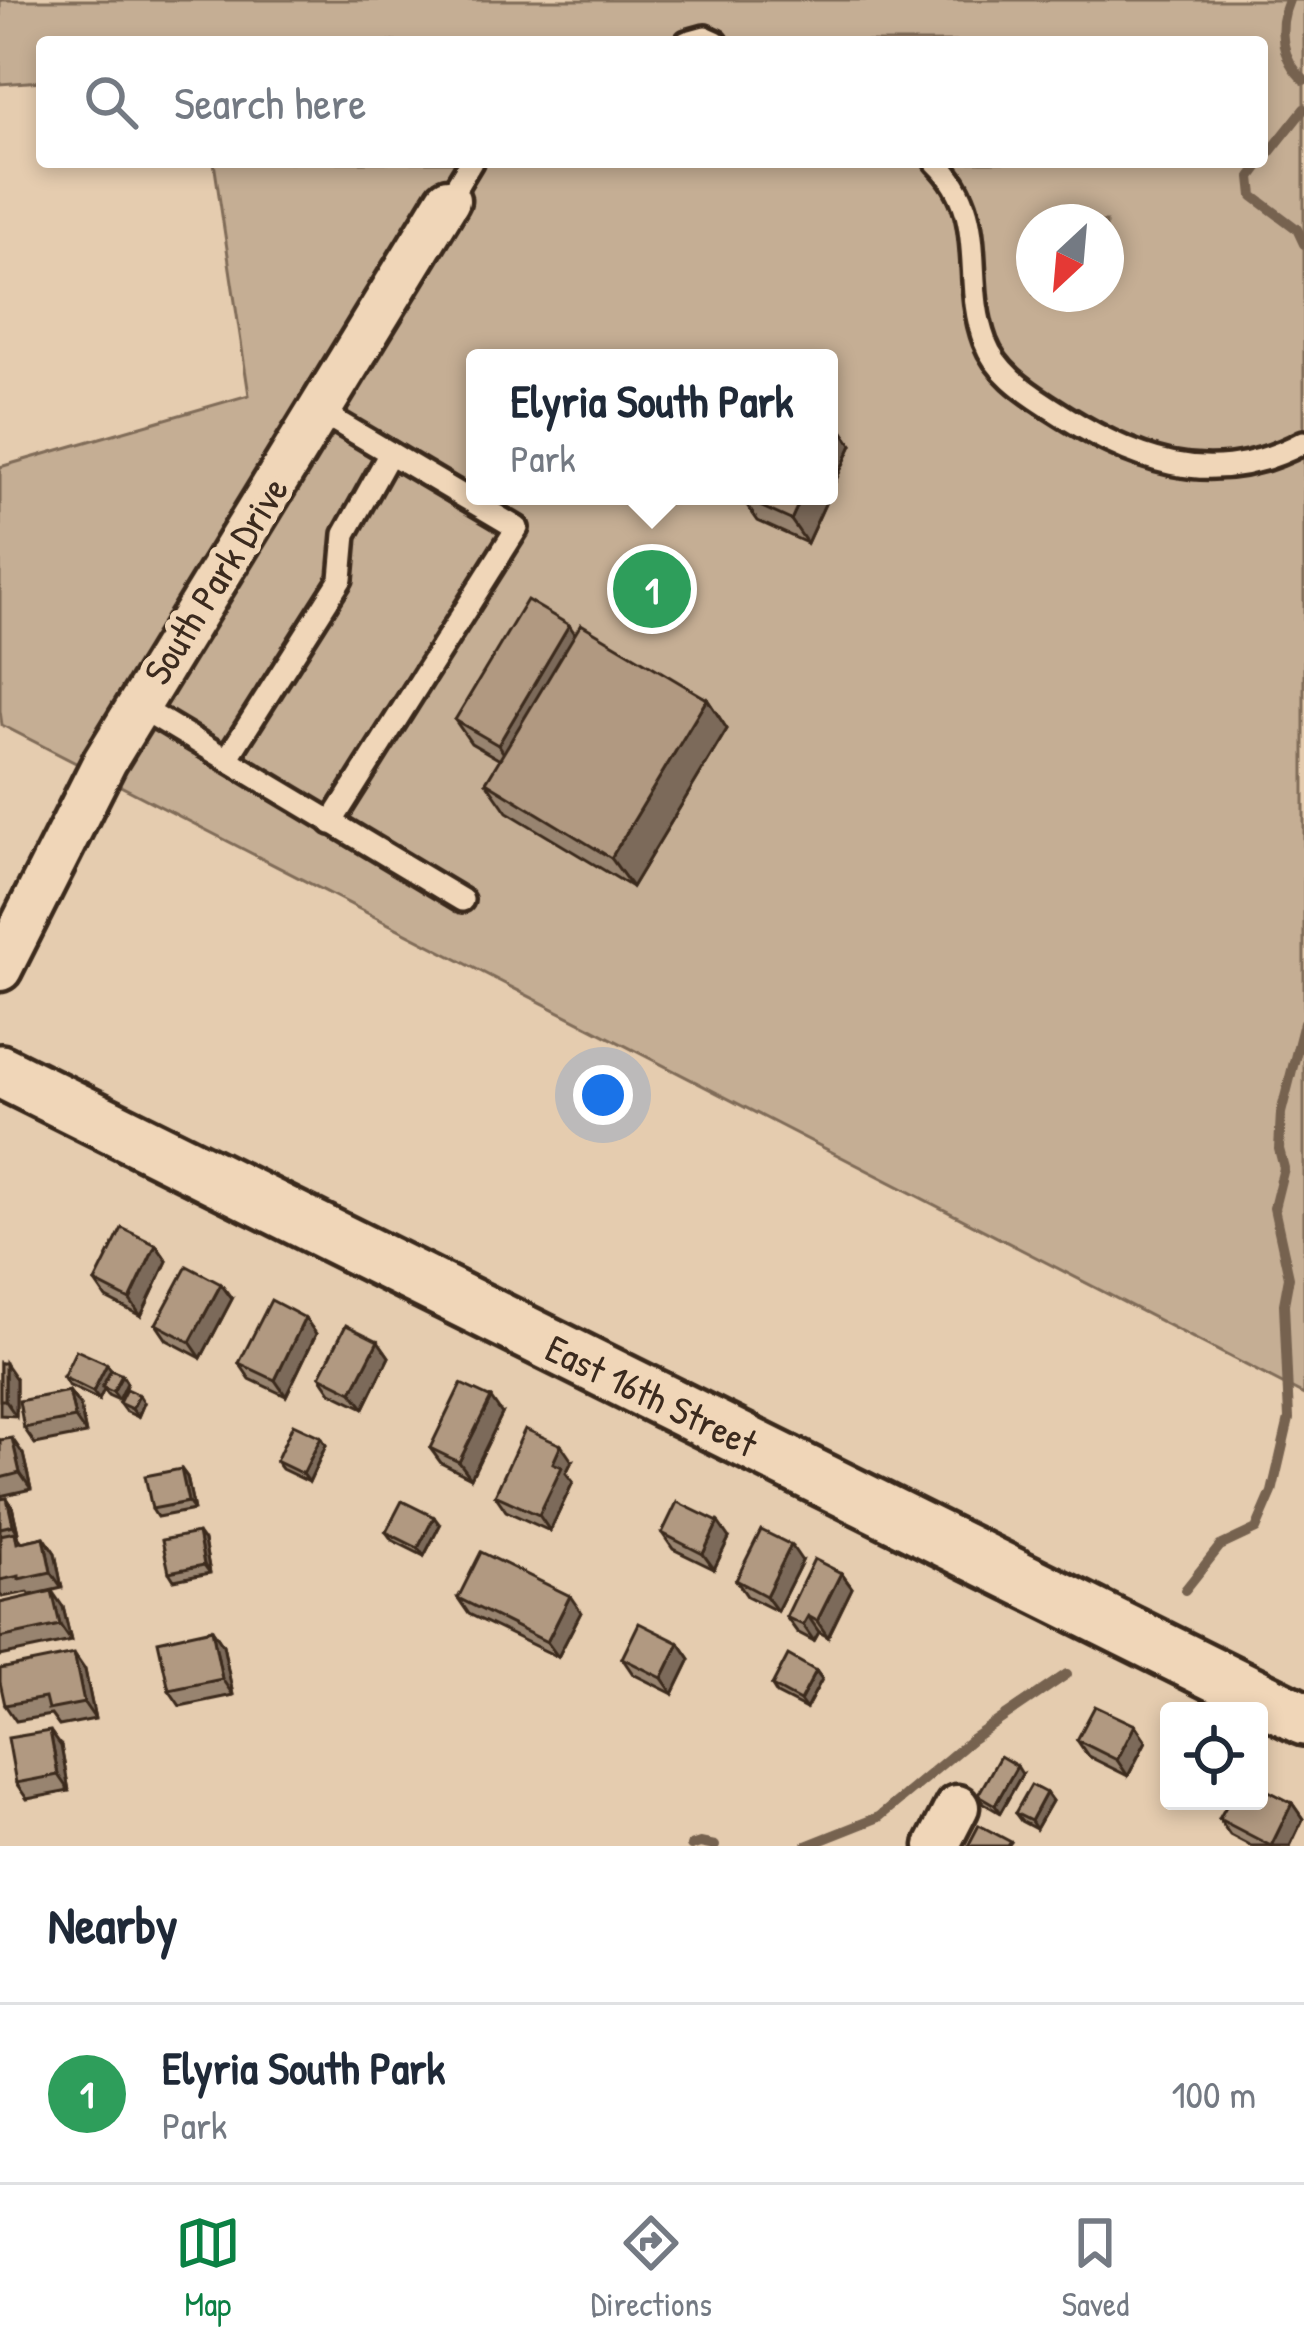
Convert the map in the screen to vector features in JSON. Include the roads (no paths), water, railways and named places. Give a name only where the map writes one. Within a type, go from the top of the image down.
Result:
[{"type":"street","name":"South Park Drive","points":[[0,970],[104,761],[448,200]]},
{"type":"street","name":"East 16th Street","points":[[0,1071],[1304,1719]]},
{"type":"street","points":[[937,1846],[957,1807]]},
{"type":"lane","points":[[448,200],[467,168]]},
{"type":"lane","points":[[941,168],[956,184],[969,211],[977,316],[986,345],[1019,387],[1087,432],[1139,458],[1186,466],[1232,466],[1274,458],[1304,442]]},
{"type":"lane","points":[[319,411],[466,497]]},
{"type":"lane","points":[[226,759],[341,579],[345,535],[390,452]]},
{"type":"lane","points":[[331,823],[517,528],[479,505]]},
{"type":"lane","points":[[138,706],[462,900]]},
{"type":"waterway","points":[[1289,0],[1283,43],[1290,63],[1304,80]]},
{"type":"waterway","points":[[1268,154],[1304,109]]},
{"type":"waterway","points":[[1258,168],[1251,177],[1253,196],[1297,229],[1304,244]]},
{"type":"waterway","points":[[1185,1590],[1220,1546],[1256,1529],[1272,1492],[1289,1419],[1284,1304],[1289,1277],[1274,1208],[1284,1168],[1279,1149],[1281,1113],[1304,1023]]},
{"type":"waterway","points":[[806,1846],[879,1817],[972,1739],[1067,1674]]},
{"type":"waterway","points":[[691,1846],[715,1846]]},
{"type":"place","name":"Elyria South Park","points":[[652,589]]}]
